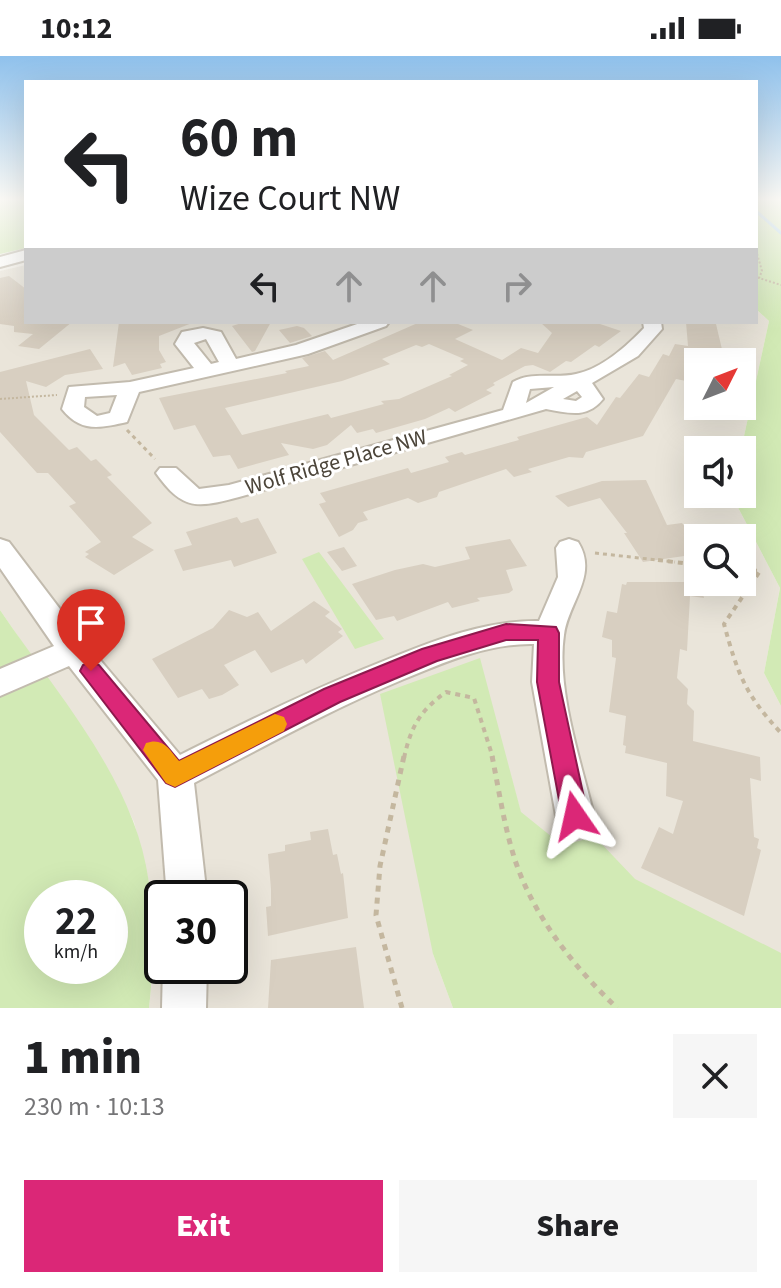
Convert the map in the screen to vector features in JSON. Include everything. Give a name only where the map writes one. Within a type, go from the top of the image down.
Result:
[{"type":"street","points":[[130,388],[119,417],[93,423],[73,409],[76,391],[130,388],[318,346],[375,324]]},
{"type":"street","name":"Wolf Ridge Place NW","points":[[168,473],[193,498],[217,494],[546,403],[631,352],[653,329],[652,324]]},
{"type":"street","points":[[205,370],[194,352],[184,344],[188,336],[203,333],[215,336],[217,346],[230,364]]},
{"type":"street","name":"Wolf Ridge Place NW","points":[[513,413],[520,386],[525,383],[580,380]]},
{"type":"street","points":[[0,548],[74,650],[175,775],[185,880]]},
{"type":"street","points":[[569,548],[572,577],[549,633],[548,682],[575,816]]},
{"type":"street","points":[[175,775],[332,695],[430,655],[506,632],[549,633]]},
{"type":"street","points":[[0,683],[74,650]]},
{"type":"street","points":[[184,1008],[185,984]]},
{"type":"path","points":[[758,257],[762,271],[759,278],[781,285]]},
{"type":"path","points":[[0,399],[76,391]]},
{"type":"path","points":[[119,417],[131,437],[168,473]]},
{"type":"path","points":[[569,548],[684,563]]},
{"type":"path","points":[[743,596],[724,624],[739,678],[756,706],[781,733]]},
{"type":"path","points":[[402,1008],[376,915],[380,866],[407,742],[422,710],[446,692],[474,698],[488,726],[501,801],[520,873],[555,938],[593,986],[617,1008]]},
{"type":"shaded area","points":[[24,265],[24,324],[758,324],[758,311],[769,321],[756,381],[756,348],[684,348],[684,420],[748,420],[744,436],[684,436],[684,508],[738,508],[747,524],[684,524],[684,596],[756,596],[756,542],[780,588],[764,673],[781,706],[781,1008],[574,1008],[479,659],[433,954],[453,1008],[149,1008],[151,984],[248,984],[248,880],[148,880],[134,822],[104,762],[0,610],[0,271]]},
{"type":"green space","points":[[0,242],[24,242],[24,248],[0,254]]},
{"type":"green space","points":[[758,242],[781,242],[781,706],[764,673],[780,588],[756,542],[756,524],[747,524],[738,508],[756,508],[756,436],[744,436],[748,420],[756,420],[756,381],[769,321],[758,311]]},
{"type":"green space","points":[[319,552],[384,639],[355,649],[302,559]]},
{"type":"green space","points":[[0,610],[73,712],[121,793],[133,821],[148,880],[144,880],[144,984],[151,984],[149,1008],[0,1008]]},
{"type":"green space","points":[[480,658],[521,812],[562,845],[595,837],[635,879],[781,953],[781,1008],[453,1008],[433,954],[380,694]]},
{"type":"building","points":[[9,276],[24,287],[24,324],[70,324],[39,349],[18,346],[33,334],[14,332],[14,326],[0,324],[0,278]]},
{"type":"building","points":[[119,324],[189,324],[159,336],[159,350],[166,362],[160,364],[162,368],[132,375],[125,363],[113,367]]},
{"type":"building","points":[[238,324],[270,324],[252,352],[232,326]]},
{"type":"building","points":[[415,324],[458,324],[473,330],[455,339],[502,360],[521,348],[538,353],[552,333],[542,324],[600,324],[621,331],[599,347],[595,345],[550,372],[533,365],[525,366],[493,383],[495,385],[486,390],[492,393],[455,412],[449,408],[425,419],[376,433],[373,429],[357,433],[351,425],[327,445],[313,449],[281,443],[289,455],[238,469],[230,455],[213,457],[195,425],[174,430],[159,398],[287,373],[285,371],[309,366],[302,358],[325,351],[333,360]],"holes":[[[429,344],[464,359],[460,361],[468,365],[449,375],[452,376],[399,399],[381,401],[384,404],[331,418],[328,414],[242,435],[225,408],[342,381],[390,364],[382,359],[416,345],[422,347]]]},
{"type":"building","points":[[686,324],[716,324],[722,348],[684,348],[684,381],[676,379],[643,436],[586,452],[583,458],[569,457],[528,469],[532,472],[514,477],[506,469],[439,492],[437,497],[418,503],[408,498],[363,512],[368,520],[358,523],[353,530],[339,537],[319,504],[326,502],[320,493],[408,468],[411,473],[449,462],[445,457],[462,452],[465,455],[519,440],[517,437],[587,417],[597,425],[616,397],[620,398],[639,374],[649,377],[663,354],[669,356],[675,344],[688,346]]},
{"type":"building","points":[[297,326],[312,336],[290,343],[279,330]]},
{"type":"building","points":[[90,349],[103,369],[65,375],[46,387],[26,381],[34,415],[69,450],[77,447],[91,461],[96,459],[112,475],[107,477],[152,523],[132,537],[154,550],[114,575],[85,557],[89,554],[85,552],[101,542],[69,506],[76,503],[48,473],[37,473],[0,432],[0,372]]},
{"type":"building","points":[[646,480],[667,525],[682,523],[684,526],[684,556],[643,562],[624,533],[627,533],[600,498],[568,507],[555,496],[602,481]]},
{"type":"building","points":[[237,517],[241,523],[258,518],[277,553],[234,567],[231,560],[183,571],[174,550],[192,545],[186,532]]},
{"type":"building","points":[[510,539],[527,566],[506,570],[513,590],[509,593],[477,598],[480,601],[452,608],[448,602],[397,621],[394,616],[376,620],[352,584],[423,564],[435,567],[470,559],[465,547]]},
{"type":"building","points":[[344,547],[357,566],[342,571],[327,552]]},
{"type":"building","points":[[627,582],[684,582],[684,596],[690,596],[687,651],[680,649],[677,678],[688,689],[687,704],[694,711],[693,741],[760,757],[761,781],[750,778],[754,837],[759,839],[757,848],[761,850],[744,916],[641,868],[659,827],[673,834],[683,801],[666,796],[667,763],[625,753],[626,716],[609,712],[616,658],[612,657],[612,640],[602,637],[607,611],[617,613],[622,584],[626,585]]},
{"type":"building","points":[[314,601],[330,612],[325,616],[342,629],[338,632],[343,636],[306,664],[303,659],[271,673],[255,650],[224,665],[239,685],[222,695],[209,699],[202,689],[178,698],[152,659],[213,628],[229,610],[247,617],[258,612],[271,631]]},
{"type":"building","points":[[328,829],[333,855],[337,854],[343,873],[348,918],[268,936],[266,907],[271,906],[271,889],[268,854],[285,851],[285,845],[311,840],[310,832]]},
{"type":"building","points":[[356,947],[364,1008],[268,1008],[271,960]]},
{"type":"slow traffic","points":[[155,750],[175,775],[275,724]]},
{"type":"route","points":[[91,671],[175,775],[332,695],[430,655],[506,632],[549,633],[548,682],[575,816]]}]
